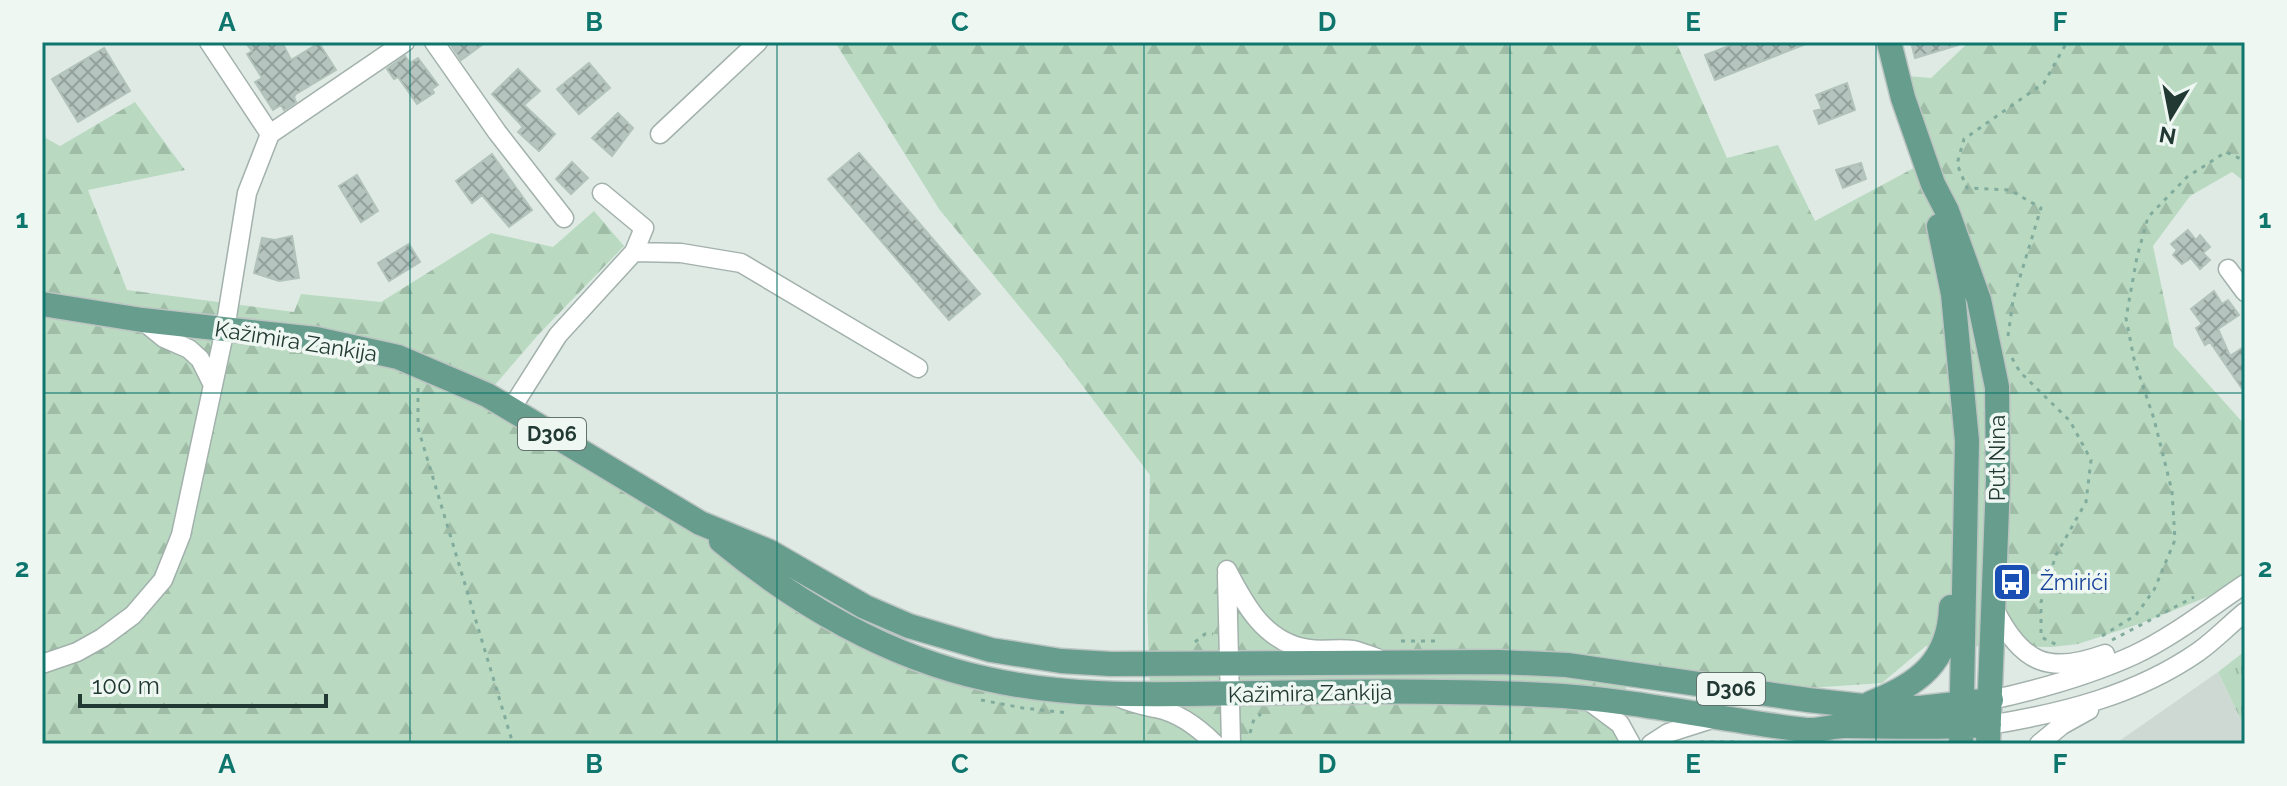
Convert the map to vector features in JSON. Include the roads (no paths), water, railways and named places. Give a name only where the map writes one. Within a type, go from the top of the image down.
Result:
[{"type":"main road","name":"Put Nina","points":[[1889,42],[1903,98],[1979,300],[1997,387],[1998,481],[1989,734]]},
{"type":"main road","name":"Put Nina","points":[[1933,184],[1953,294],[1965,402],[1967,467],[1962,725]]},
{"type":"main road","name":"Kažimira Zankija","points":[[42,304],[142,320],[316,339],[419,364],[487,395],[700,523],[768,551],[865,607],[950,640],[991,650],[1079,662],[1567,665],[1863,706],[1920,708],[1962,725]]},
{"type":"main road","name":"Kažimira Zankija","points":[[700,523],[756,570],[801,599],[899,651],[985,679],[1068,692],[1112,694],[1417,692],[1584,697],[1811,731],[1841,726],[1920,729],[1962,725]]},
{"type":"main road","points":[[1863,706],[1897,692],[1929,669],[1938,657],[1950,624],[1951,593],[1965,573]]},
{"type":"main road","name":"D306","points":[[1962,725],[1991,700]]},
{"type":"main road","points":[[1962,725],[1989,734]]},
{"type":"main road","name":"D306","points":[[1811,731],[1847,744]]},
{"type":"street","points":[[209,42],[270,134]]},
{"type":"street","points":[[42,664],[77,652],[102,638],[133,615],[163,580],[181,535],[225,329],[247,193],[270,134],[405,42]]},
{"type":"street","points":[[434,42],[497,132],[564,218]]},
{"type":"street","points":[[660,134],[758,42]]},
{"type":"street","points":[[511,409],[558,335],[634,252],[644,228],[602,193]]},
{"type":"street","points":[[634,252],[681,253],[741,263],[918,368]]},
{"type":"street","points":[[2228,269],[2245,292]]},
{"type":"street","points":[[142,320],[164,338],[189,349],[200,359],[213,385]]},
{"type":"street","points":[[1231,744],[1227,570],[1247,609],[1264,628],[1282,641],[1304,649],[1351,650],[1393,662]]},
{"type":"street","points":[[1991,700],[2051,687],[2136,654],[2245,584]]},
{"type":"street","points":[[1994,608],[2016,645],[2041,662],[2060,665],[2081,663],[2107,653],[2136,654]]},
{"type":"street","points":[[2039,744],[2076,716],[2176,666],[2216,638],[2245,612]]},
{"type":"street","points":[[2216,638],[2245,628]]},
{"type":"street","points":[[1112,694],[1137,706],[1176,715],[1215,744]]},
{"type":"street","points":[[1584,697],[1620,724],[1631,744]]},
{"type":"street","points":[[1989,734],[2037,717],[2112,697]]},
{"type":"street","points":[[1651,744],[1668,733],[1719,717]]},
{"type":"place","name":"Žmirići","points":[[2012,582]]}]
